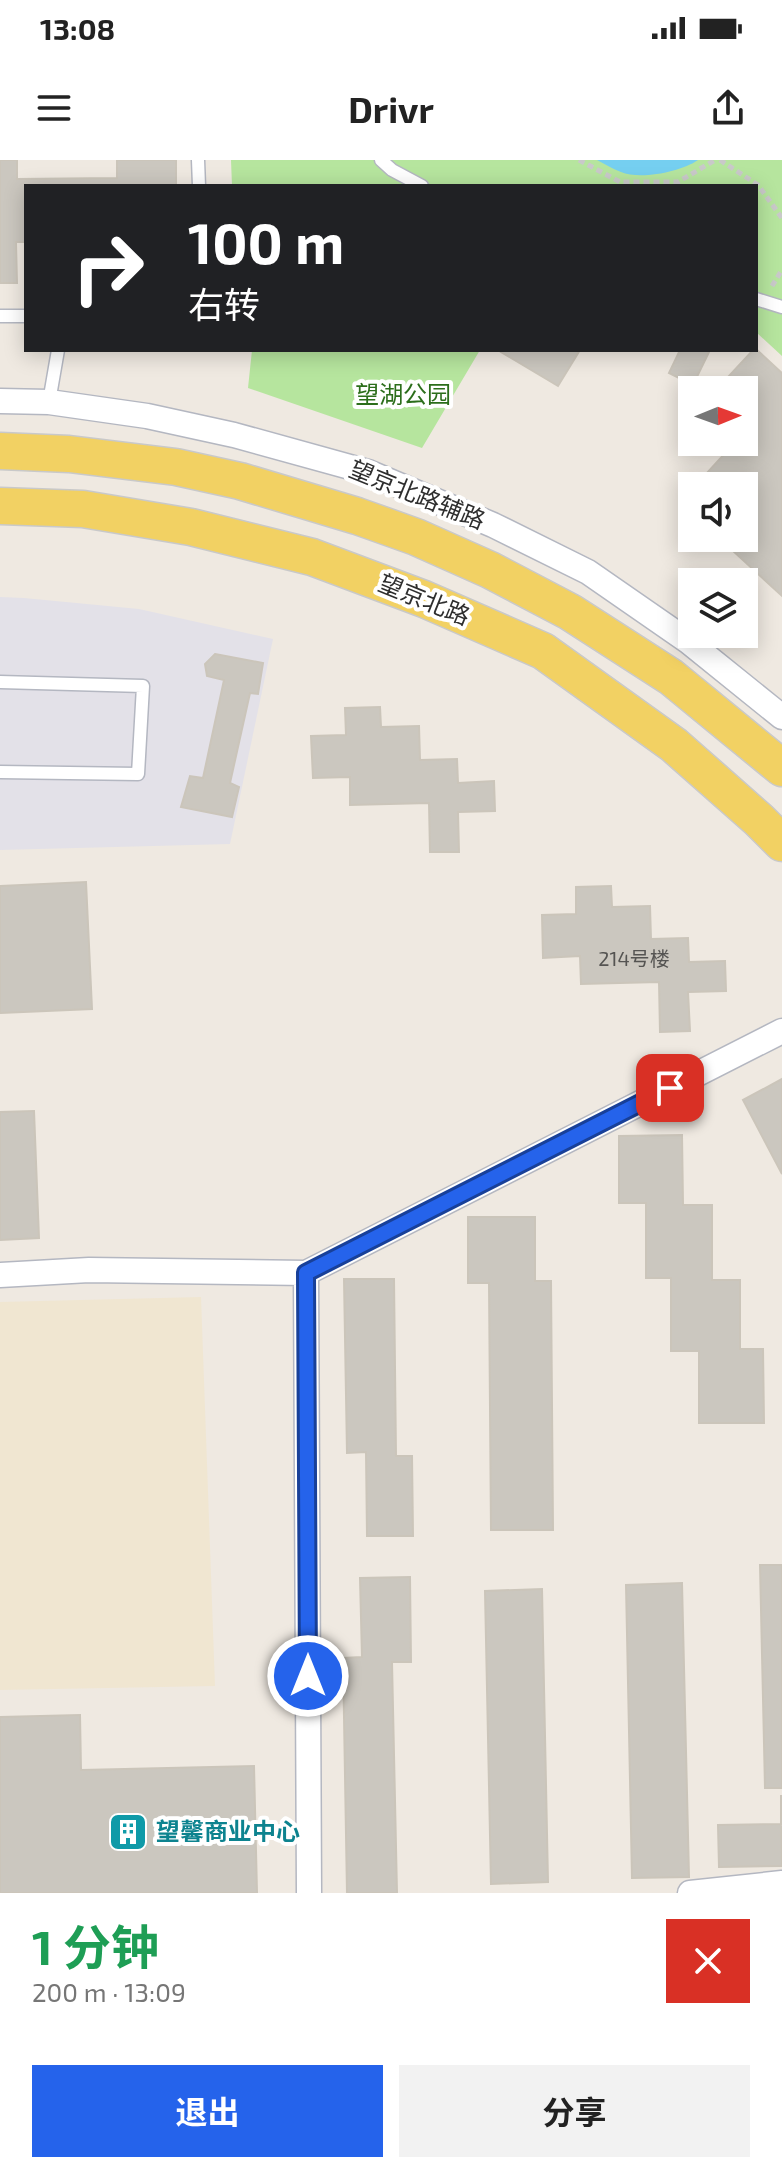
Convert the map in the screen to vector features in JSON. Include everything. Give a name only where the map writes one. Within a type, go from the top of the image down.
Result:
[{"type":"main road","points":[[0,451],[69,454],[189,470],[240,481],[416,537],[490,570],[570,612],[671,677],[782,768]]},
{"type":"main road","name":"望京北路","points":[[0,506],[83,509],[191,527],[312,557],[424,599],[543,651],[674,745],[782,843]]},
{"type":"street","name":"望京北路辅路","points":[[0,401],[49,402],[147,416],[234,435],[368,472],[493,525],[588,572],[689,642],[782,717]]},
{"type":"street","points":[[0,1275],[89,1270],[306,1273],[782,1031]]},
{"type":"street","points":[[306,1273],[309,1893]]},
{"type":"street","points":[[690,1893],[782,1883]]},
{"type":"lane","points":[[198,160],[199,184]]},
{"type":"lane","points":[[381,160],[392,170],[418,184]]},
{"type":"lane","points":[[758,300],[782,307]]},
{"type":"lane","points":[[0,316],[24,316]]},
{"type":"lane","points":[[49,402],[58,352]]},
{"type":"lane","points":[[0,682],[143,686],[138,774],[0,772]]},
{"type":"path","points":[[579,160],[620,182],[678,182],[718,160],[756,184]]},
{"type":"path","points":[[758,185],[782,218]]},
{"type":"shaded area","points":[[0,597],[139,609],[273,639],[230,844],[0,850]]},
{"type":"shaded area","points":[[201,1297],[215,1686],[0,1690],[0,1302]]},
{"type":"green space","points":[[231,160],[782,160],[782,356],[758,334],[758,184],[232,184]]},
{"type":"green space","name":"望湖公园","points":[[252,352],[479,352],[422,448],[248,388]]},
{"type":"water","points":[[597,160],[698,160],[671,171],[639,175],[621,172]]},
{"type":"building","points":[[0,160],[17,160],[17,179],[117,178],[117,160],[176,160],[176,184],[24,184],[24,242],[16,242],[17,283],[0,283]]},
{"type":"building","points":[[758,351],[782,373],[782,596],[758,574],[758,568],[752,568],[734,552],[758,552],[758,472],[708,472],[723,456],[758,456],[758,376],[729,376],[751,352]]},
{"type":"building","points":[[501,352],[579,352],[558,386]]},
{"type":"building","points":[[679,352],[709,352],[697,376],[678,378],[669,373]]},
{"type":"building","points":[[215,654],[263,663],[258,694],[250,693],[230,783],[239,787],[232,817],[181,807],[190,776],[203,778],[224,680],[207,676],[205,664]]},
{"type":"building","points":[[380,707],[381,727],[419,726],[420,760],[457,759],[458,783],[494,781],[495,811],[458,812],[459,852],[430,852],[429,803],[350,805],[350,777],[313,778],[311,736],[346,735],[345,708]]},
{"type":"building","points":[[86,882],[92,1009],[0,1013],[0,886]]},
{"type":"building","points":[[611,886],[612,907],[650,906],[651,939],[688,938],[689,962],[725,961],[726,991],[688,992],[690,1031],[660,1032],[659,982],[581,984],[580,956],[543,958],[542,915],[576,914],[576,887]]},
{"type":"building","points":[[782,1079],[782,1174],[743,1100]]},
{"type":"building","points":[[34,1111],[39,1238],[0,1240],[0,1112]]},
{"type":"building","points":[[682,1135],[683,1205],[712,1205],[712,1280],[740,1280],[740,1349],[763,1349],[764,1423],[699,1423],[699,1351],[671,1351],[671,1278],[646,1278],[646,1203],[619,1203],[619,1136]]},
{"type":"building","points":[[468,1217],[535,1217],[535,1281],[551,1281],[553,1530],[491,1530],[489,1283],[468,1283]]},
{"type":"building","points":[[344,1279],[394,1279],[396,1456],[412,1456],[413,1536],[367,1536],[366,1452],[347,1453]]},
{"type":"building","points":[[760,1565],[782,1565],[782,1788],[765,1788]]},
{"type":"building","points":[[410,1577],[411,1662],[392,1662],[397,1893],[347,1893],[343,1658],[362,1657],[360,1578]]},
{"type":"building","points":[[682,1583],[689,1877],[632,1878],[626,1585]]},
{"type":"building","points":[[542,1589],[548,1882],[491,1884],[485,1591]]},
{"type":"building","name":"望馨商业中心","points":[[80,1715],[81,1770],[254,1766],[257,1893],[0,1893],[0,1717]]},
{"type":"building","points":[[781,1795],[782,1866],[719,1867],[718,1825],[781,1824]]},
{"type":"place","name":"望馨商业中心","points":[[128,1832]]},
{"type":"route","points":[[308,1676],[306,1273],[670,1088]]}]
